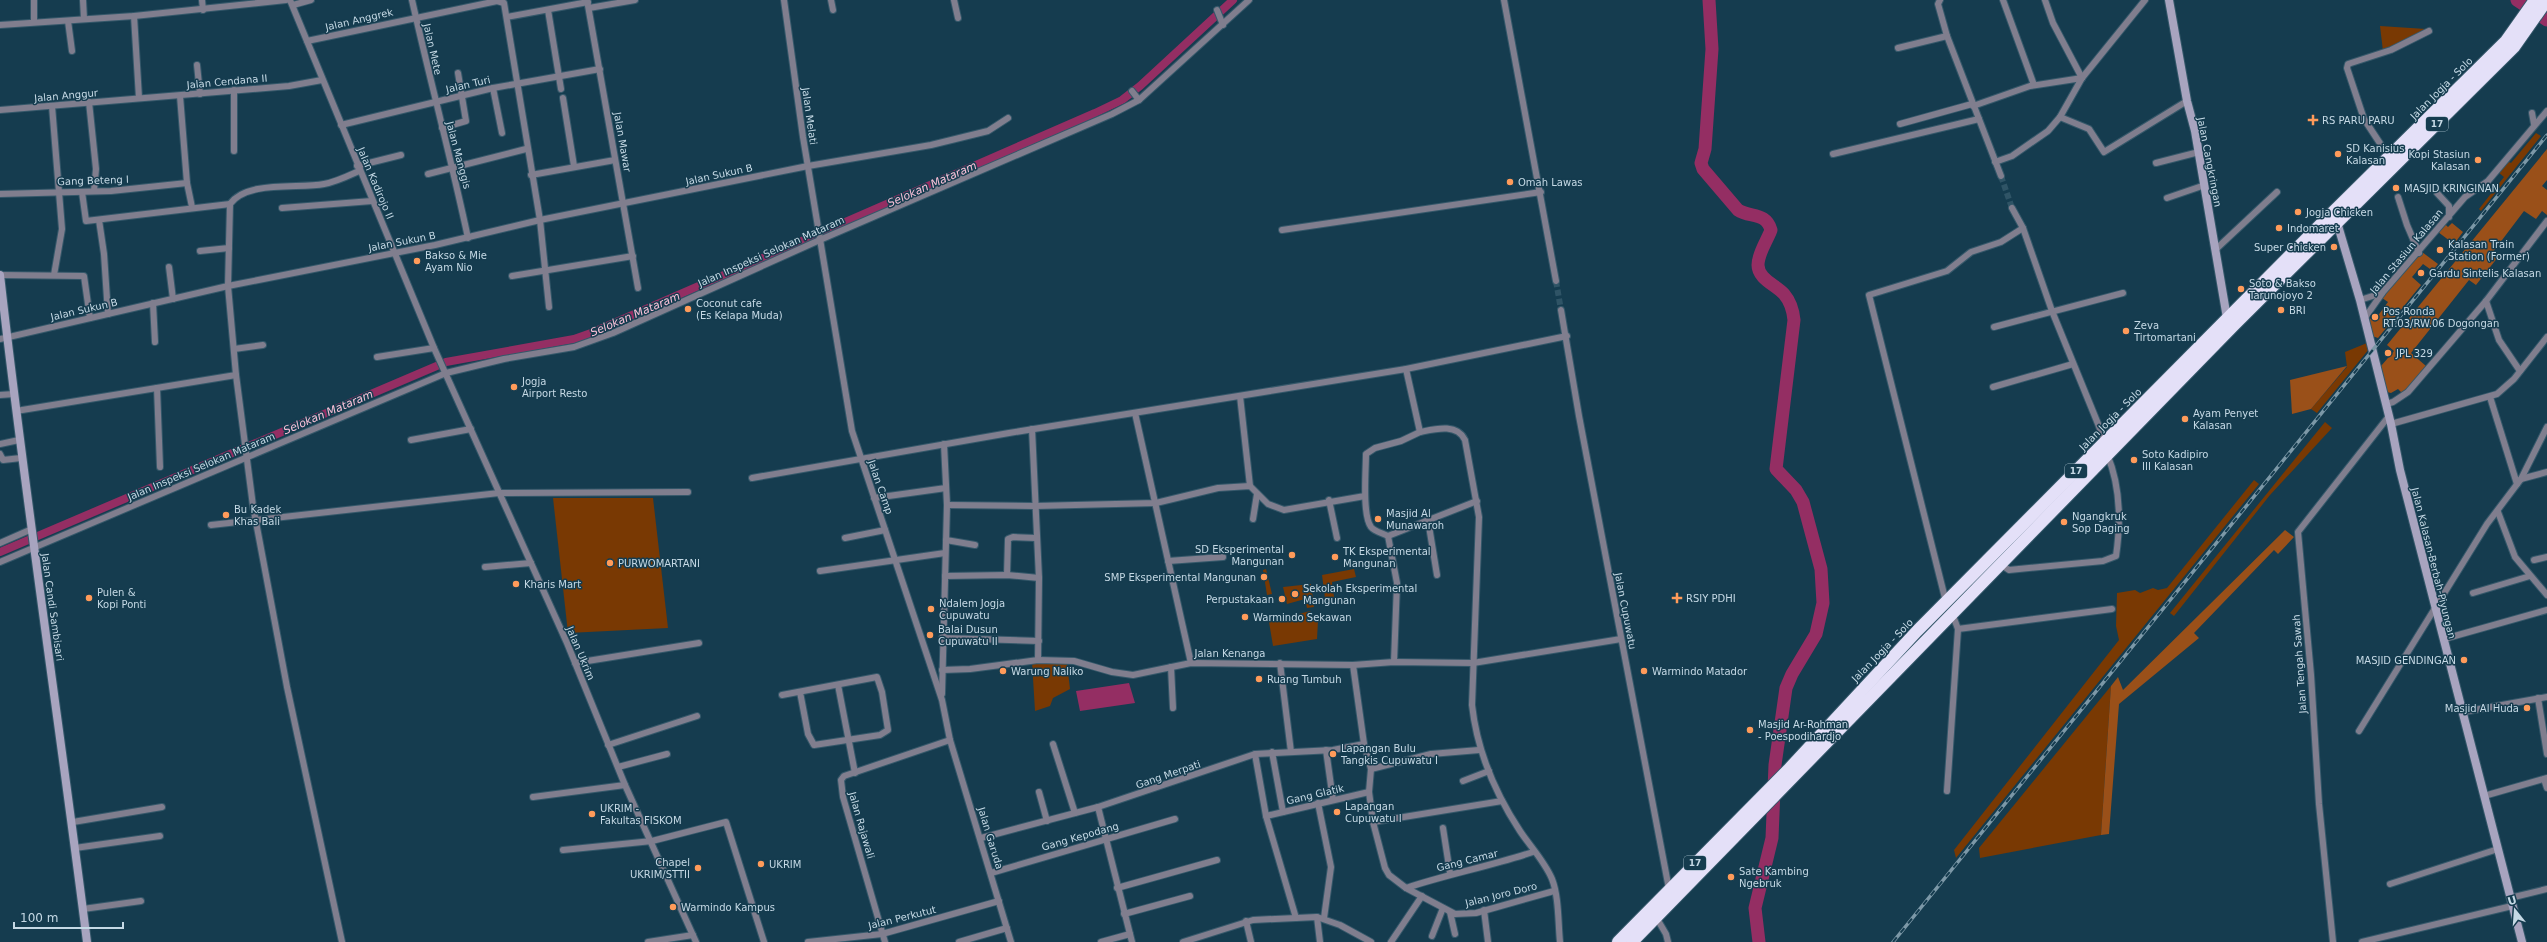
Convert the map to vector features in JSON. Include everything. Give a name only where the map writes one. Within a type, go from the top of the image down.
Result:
[{"type":"highway","name":"Jalan Jogja - Solo","points":[[1949,607],[2000,564],[2107,454],[2231,322],[2335,217],[2514,47],[2527,22],[2535,0]]},
{"type":"highway","name":"Jalan Jogja - Solo","points":[[2335,217],[2389,157],[2527,22],[2547,0]]},
{"type":"highway","name":"Jalan Jogja - Solo","points":[[1627,939],[1669,889],[1922,635],[2105,441],[2231,322]]},
{"type":"highway","name":"Jalan Jogja - Solo","points":[[1627,939],[1656,917],[1789,783],[1922,635]]},
{"type":"street","points":[[34,0],[34,22]]},
{"type":"street","points":[[83,0],[84,19]]},
{"type":"street","points":[[202,0],[203,10]]},
{"type":"street","points":[[0,25],[203,10],[286,0]]},
{"type":"street","points":[[291,3],[311,0]]},
{"type":"street","name":"Jalan Mete","points":[[412,0],[435,101]]},
{"type":"street","points":[[549,307],[547,271],[540,220],[526,149],[518,83],[507,17],[588,3],[635,0]]},
{"type":"street","name":"Jalan Melati","points":[[784,0],[808,166],[821,237]]},
{"type":"street","points":[[832,0],[833,10]]},
{"type":"street","points":[[954,0],[958,18]]},
{"type":"street","name":"Jalan Inspeksi Selokan Mataram","points":[[0,562],[34,546],[445,371],[574,346],[613,333],[821,237],[1138,99],[1222,23],[1250,0]]},
{"type":"street","points":[[1504,0],[1541,192],[1556,281]]},
{"type":"street","points":[[1940,0],[1938,4],[1947,36],[2001,176]]},
{"type":"street","points":[[2003,0],[2034,86]]},
{"type":"street","points":[[2045,0],[2053,23],[2082,78]]},
{"type":"street","name":"Jalan Cangkringan","points":[[2169,0],[2187,102],[2199,152],[2215,250],[2231,322]]},
{"type":"street","name":"Jalan Anggrek","points":[[307,41],[415,16],[497,1],[504,4],[507,17]]},
{"type":"street","points":[[1995,162],[2012,156],[2033,143],[2060,117],[2082,78],[2143,1]]},
{"type":"street","name":"Jalan Kadirojo II","points":[[291,3],[358,169],[445,371]]},
{"type":"street","name":"Jalan Mawar","points":[[588,3],[615,160],[625,204],[638,288]]},
{"type":"street","points":[[548,10],[561,89]]},
{"type":"street","points":[[1217,10],[1222,23]]},
{"type":"street","points":[[134,16],[136,98]]},
{"type":"street","points":[[68,21],[72,51]]},
{"type":"street","points":[[2389,157],[2364,119],[2347,68],[2348,64],[2391,50],[2429,31]]},
{"type":"street","points":[[1898,48],[1947,36]]},
{"type":"street","points":[[197,65],[200,94]]},
{"type":"street","name":"Jalan Turi","points":[[341,125],[493,88],[559,75],[600,69]]},
{"type":"street","points":[[442,128],[466,121],[458,73]]},
{"type":"street","points":[[1900,124],[1973,105],[2006,93],[2034,86],[2082,78]]},
{"type":"street","name":"Jalan Cendana II","points":[[136,98],[180,96],[322,80]]},
{"type":"street","points":[[493,88],[502,133]]},
{"type":"street","points":[[234,90],[234,151]]},
{"type":"street","points":[[1132,91],[1138,99]]},
{"type":"street","points":[[180,96],[187,183],[192,207]]},
{"type":"street","name":"Jalan Anggur","points":[[0,110],[136,98]]},
{"type":"street","points":[[563,98],[574,166]]},
{"type":"street","name":"Jalan Manggis","points":[[435,101],[454,165],[468,238]]},
{"type":"street","points":[[89,102],[96,169],[94,191]]},
{"type":"street","points":[[2060,117],[2089,129],[2104,152],[2187,102]]},
{"type":"street","points":[[52,106],[62,229],[54,275]]},
{"type":"street","name":"Jalan Stasiun Kalasan","points":[[2364,319],[2383,292],[2419,253],[2465,197],[2488,181],[2534,124],[2547,111]]},
{"type":"street","points":[[2532,113],[2534,124]]},
{"type":"street","name":"Jalan Sukun B","points":[[3,338],[173,298],[468,238],[540,220],[808,166],[931,145],[988,131],[1008,118]]},
{"type":"street","points":[[1833,154],[1979,119]]},
{"type":"street","points":[[428,174],[454,165],[526,149]]},
{"type":"street","points":[[2156,163],[2199,152]]},
{"type":"street","points":[[342,942],[287,687],[255,518],[236,375],[228,286],[230,204],[236,197],[252,191],[323,184],[358,169],[401,155]]},
{"type":"street","points":[[531,175],[574,166],[615,160]]},
{"type":"street","name":"Gang Beteng I","points":[[0,194],[58,191],[82,192],[187,183]]},
{"type":"street","points":[[2167,198],[2205,185]]},
{"type":"street","points":[[82,192],[85,220],[99,220],[192,207],[230,204]]},
{"type":"street","points":[[1282,230],[1541,192]]},
{"type":"street","points":[[2215,250],[2277,192]]},
{"type":"street","points":[[2437,193],[2448,206],[2449,217]]},
{"type":"street","points":[[2398,198],[2406,226],[2419,253]]},
{"type":"street","points":[[282,208],[372,201]]},
{"type":"street","points":[[2012,208],[2023,228],[2052,311],[2105,441]]},
{"type":"street","name":"Jalan Kalasan-Berbah-Piyungan","points":[[2335,217],[2360,300],[2390,420],[2400,470],[2522,942]]},
{"type":"street","points":[[99,220],[104,254],[108,314]]},
{"type":"street","points":[[2386,404],[2393,402],[2408,392],[2486,301],[2547,221]]},
{"type":"street","points":[[1947,791],[1958,629],[1957,621],[1949,607],[1869,295],[1947,271],[1971,252],[2001,242],[2023,228]]},
{"type":"street","name":"Jalan Camp","points":[[821,237],[847,405],[874,498],[942,700],[950,740]]},
{"type":"street","points":[[200,251],[229,248]]},
{"type":"street","points":[[512,276],[633,256]]},
{"type":"street","points":[[169,267],[173,298]]},
{"type":"street","points":[[0,275],[85,276],[90,318]]},
{"type":"street","name":"Jalan Candi Sambisari","points":[[0,275],[3,338],[14,394],[21,458],[33,531],[73,822],[87,942]]},
{"type":"street","points":[[2360,300],[2368,299],[2383,292]]},
{"type":"street","points":[[1994,327],[2123,293]]},
{"type":"street","points":[[2486,301],[2501,346],[2520,371]]},
{"type":"street","points":[[153,303],[155,342]]},
{"type":"street","name":"Jalan Cupuwatu","points":[[1561,310],[1567,336],[1579,416],[1669,889]]},
{"type":"street","points":[[752,478],[862,460],[1032,429],[1406,369],[1567,336]]},
{"type":"street","points":[[2390,420],[2490,397],[2506,387],[2547,337]]},
{"type":"street","points":[[234,349],[263,345]]},
{"type":"street","points":[[377,356],[434,348]]},
{"type":"street","points":[[1993,388],[2073,364]]},
{"type":"street","points":[[1406,369],[1420,432]]},
{"type":"street","name":"Jalan Ukrim","points":[[445,371],[575,663],[608,745],[696,942]]},
{"type":"street","points":[[16,411],[236,375]]},
{"type":"street","points":[[157,388],[160,467]]},
{"type":"street","points":[[0,395],[14,394]]},
{"type":"street","points":[[1240,396],[1250,486],[1268,504],[1284,510],[1330,500],[1365,496]]},
{"type":"street","points":[[2490,397],[2518,480]]},
{"type":"street","points":[[1135,413],[1192,663]]},
{"type":"street","name":"Jalan Tengah Sawah","points":[[2334,942],[2319,804],[2311,675],[2298,532],[2390,420]]},
{"type":"street","points":[[2359,731],[2484,530],[2498,512],[2518,480],[2547,427]]},
{"type":"street","points":[[1394,662],[1397,583],[1388,536],[1372,527],[1365,496],[1368,452],[1400,441],[1420,432],[1449,428],[1463,435],[1470,460],[1477,501],[1479,563],[1472,705],[1479,750],[1502,801],[1533,852],[1551,877],[1560,942]]},
{"type":"street","points":[[411,440],[471,429]]},
{"type":"street","points":[[1032,429],[1039,578],[1038,660]]},
{"type":"street","points":[[0,444],[19,440]]},
{"type":"street","points":[[942,700],[942,638],[947,505],[944,444]]},
{"type":"street","points":[[0,454],[3,460],[21,458]]},
{"type":"street","points":[[2000,564],[2009,570],[2103,561],[2116,556],[2119,535],[2119,502],[2107,454]]},
{"type":"street","points":[[2518,480],[2547,472]]},
{"type":"street","points":[[947,505],[1035,506],[1156,503],[1218,488],[1250,486]]},
{"type":"street","points":[[874,498],[946,488]]},
{"type":"street","points":[[211,524],[255,518],[499,493],[688,492]]},
{"type":"street","points":[[1253,519],[1257,494]]},
{"type":"street","points":[[1330,500],[1337,538]]},
{"type":"street","points":[[1388,536],[1477,501]]},
{"type":"street","points":[[2498,512],[2515,557],[2547,595]]},
{"type":"street","points":[[1428,520],[1438,575]]},
{"type":"street","points":[[845,538],[885,530]]},
{"type":"street","points":[[0,543],[33,531]]},
{"type":"street","points":[[1007,575],[1008,539],[1013,537],[1036,538]]},
{"type":"street","points":[[946,540],[975,545]]},
{"type":"street","points":[[820,571],[945,553]]},
{"type":"street","points":[[1168,562],[1223,556]]},
{"type":"street","points":[[2534,560],[2547,557]]},
{"type":"street","points":[[485,567],[531,563]]},
{"type":"street","points":[[945,576],[1007,575],[1039,578]]},
{"type":"street","points":[[2474,594],[2530,576]]},
{"type":"street","points":[[1958,629],[2112,608]]},
{"type":"street","points":[[2444,639],[2547,610]]},
{"type":"street","points":[[942,638],[1039,641]]},
{"type":"street","name":"Jalan Kenanga","points":[[942,670],[970,669],[1038,660],[1074,661],[1112,672],[1133,675],[1192,663],[1353,665],[1394,662],[1473,662],[1621,640]]},
{"type":"street","points":[[575,663],[699,643]]},
{"type":"street","points":[[1280,664],[1291,752]]},
{"type":"street","name":"Jalan Joro Doro","points":[[1353,665],[1364,744],[1371,769],[1369,792],[1373,822],[1385,868],[1394,880],[1450,912],[1468,914],[1554,891]]},
{"type":"street","points":[[1171,667],[1173,708]]},
{"type":"street","points":[[782,694],[838,685],[869,677],[877,677],[887,714],[888,730],[885,733],[819,746],[811,743],[800,692]]},
{"type":"street","points":[[838,685],[855,773]]},
{"type":"street","points":[[2462,712],[2547,697]]},
{"type":"street","points":[[2538,698],[2547,754]]},
{"type":"street","points":[[608,745],[697,716]]},
{"type":"street","name":"Jalan Rajawali","points":[[885,942],[841,785],[844,776],[950,740]]},
{"type":"street","name":"Jalan Garuda","points":[[950,740],[981,838],[1011,942]]},
{"type":"street","points":[[1054,744],[1075,814]]},
{"type":"street","name":"Gang Merpati","points":[[981,838],[1098,807],[1255,754],[1326,750],[1364,744]]},
{"type":"street","points":[[1326,750],[1333,800]]},
{"type":"street","points":[[1371,769],[1431,754],[1479,750]]},
{"type":"street","points":[[1272,752],[1283,812]]},
{"type":"street","points":[[618,767],[667,754]]},
{"type":"street","points":[[1255,754],[1266,816],[1296,918]]},
{"type":"street","points":[[1464,781],[1489,771]]},
{"type":"street","points":[[2484,796],[2546,779],[2547,788]]},
{"type":"street","points":[[533,797],[626,785]]},
{"type":"street","points":[[1039,792],[1047,821]]},
{"type":"street","name":"Gang Glatik","points":[[1266,816],[1369,792]]},
{"type":"street","points":[[1373,822],[1502,801]]},
{"type":"street","points":[[1318,803],[1330,854],[1330,882],[1321,918],[1320,942]]},
{"type":"street","points":[[1098,807],[1104,840],[1132,942]]},
{"type":"street","points":[[73,822],[162,808]]},
{"type":"street","name":"Gang Kepodang","points":[[991,873],[1175,819]]},
{"type":"street","points":[[563,850],[652,841],[726,822],[764,942]]},
{"type":"street","points":[[1444,828],[1450,873]]},
{"type":"street","points":[[75,848],[160,836]]},
{"type":"street","points":[[2390,884],[2498,848]]},
{"type":"street","name":"Gang Camar","points":[[1406,888],[1450,873],[1502,862],[1533,852]]},
{"type":"street","points":[[1118,888],[1217,860]]},
{"type":"street","points":[[2362,942],[2511,902],[2547,889]]},
{"type":"street","points":[[1124,914],[1190,896]]},
{"type":"street","points":[[1390,942],[1403,920],[1422,896]]},
{"type":"street","points":[[83,909],[141,901]]},
{"type":"street","name":"Jalan Perkutut","points":[[808,942],[882,934],[999,901]]},
{"type":"street","points":[[1432,936],[1443,908]]},
{"type":"street","points":[[1484,910],[1488,942]]},
{"type":"street","points":[[1450,912],[1455,934]]},
{"type":"street","points":[[1656,917],[1666,934],[1668,942]]},
{"type":"street","points":[[1182,942],[1246,921],[1266,918],[1321,918],[1371,942]]},
{"type":"street","points":[[1246,921],[1252,942]]},
{"type":"street","points":[[958,942],[1007,928]]},
{"type":"street","points":[[1101,942],[1130,934]]},
{"type":"street","points":[[648,942],[693,935]]},
{"type":"shaded area","points":[[2380,26],[2426,29],[2383,51]]},
{"type":"shaded area","points":[[2536,133],[2541,136],[2481,211],[2479,209],[2504,177],[2498,172],[2507,161],[2511,163]]},
{"type":"shaded area","points":[[2547,149],[2547,180],[2542,186],[2547,190],[2547,215],[2542,211],[2536,219],[2524,211],[2493,252],[2498,257],[2476,285],[2469,280],[2411,353],[2426,366],[2403,394],[2398,389],[2391,393],[2387,392],[2381,366],[2394,351],[2387,345]]},
{"type":"shaded area","points":[[2452,223],[2463,232],[2454,244],[2438,232],[2445,224],[2448,227]]},
{"type":"shaded area","points":[[2422,252],[2438,264],[2434,269],[2432,267],[2430,269],[2423,264],[2412,277],[2421,285],[2378,338],[2372,336],[2368,321],[2371,318],[2374,321],[2388,302],[2382,298]]},
{"type":"shaded area","points":[[2367,343],[2369,349],[2317,413],[2311,409],[2347,367],[2345,352]]},
{"type":"shaded area","points":[[2347,366],[2311,409],[2292,414],[2290,380]]},
{"type":"shaded area","points":[[2325,422],[2332,428],[2270,495],[2174,616],[2170,613]]},
{"type":"shaded area","points":[[2254,480],[2259,484],[1956,858],[1954,850],[2119,640],[2116,626],[2117,593],[2135,590],[2140,593],[2153,588],[2158,590],[2167,588]]},
{"type":"shaded area","name":"PURWOMARTANI","points":[[553,498],[653,498],[668,628],[568,633]]},
{"type":"shaded area","points":[[2285,530],[2294,537],[2278,554],[2274,550],[2194,633],[2199,638],[2119,704],[2109,834],[2101,835],[2111,686],[2118,677],[2123,690]]},
{"type":"shaded area","points":[[1266,569],[1272,594],[1267,595],[1263,570]]},
{"type":"shaded area","points":[[1354,569],[1356,577],[1332,582],[1334,597],[1325,598],[1322,575]]},
{"type":"shaded area","points":[[1311,584],[1314,607],[1307,608],[1305,599],[1287,604],[1283,587]]},
{"type":"shaded area","points":[[1310,611],[1318,621],[1317,639],[1273,646],[1269,622]]},
{"type":"shaded area","points":[[1032,662],[1067,663],[1070,689],[1053,698],[1050,706],[1035,711]]},
{"type":"shaded area","points":[[1129,683],[1135,703],[1080,711],[1076,691]]},
{"type":"shaded area","points":[[2111,686],[2101,835],[1980,858],[1979,848]]},
{"type":"waterway","name":"Selokan Mataram","points":[[0,552],[446,362],[574,339],[591,333],[1095,113],[1122,100],[1140,86],[1233,0]]},
{"type":"waterway","points":[[1709,0],[1712,49],[1705,149],[1701,163],[1703,169],[1738,210],[1762,218],[1769,224],[1771,230],[1759,256],[1759,270],[1764,278],[1781,291],[1786,297],[1791,306],[1794,320],[1776,469],[1796,490],[1803,502],[1821,569],[1823,603],[1816,634],[1792,674],[1786,688],[1775,765],[1772,838],[1755,908],[1759,942]]},
{"type":"waterway","points":[[2517,0],[2547,20]]},
{"type":"tunnel","points":[[2001,176],[2012,208]]},
{"type":"tunnel","points":[[1556,281],[1561,310]]},
{"type":"railway","points":[[1893,942],[2547,135]]},
{"type":"place","name":"RS PARU PARU","points":[[2313,120]]},
{"type":"place","name":"SD Kanisius Kalasan","points":[[2338,154]]},
{"type":"place","name":"Kopi Stasiun Kalasan","points":[[2478,160]]},
{"type":"place","name":"Omah Lawas","points":[[1510,182]]},
{"type":"place","name":"MASJID KRINGINAN","points":[[2396,188]]},
{"type":"place","name":"Jogja Chicken","points":[[2298,212]]},
{"type":"place","name":"Indomaret","points":[[2279,228]]},
{"type":"place","name":"Super Chicken","points":[[2334,247]]},
{"type":"place","name":"Kalasan Train Station (Former)","points":[[2440,250]]},
{"type":"place","name":"Bakso & Mie Ayam Nio","points":[[417,261]]},
{"type":"place","name":"Gardu Sintelis Kalasan","points":[[2421,273]]},
{"type":"place","name":"Soto & Bakso Tarunojoyo 2","points":[[2241,289]]},
{"type":"place","name":"Coconut cafe (Es Kelapa Muda)","points":[[688,309]]},
{"type":"place","name":"BRI","points":[[2281,310]]},
{"type":"place","name":"Pos Ronda RT.03/RW.06 Dogongan","points":[[2375,317]]},
{"type":"place","name":"Zeva Tirtomartani","points":[[2126,331]]},
{"type":"place","name":"JPL 329","points":[[2388,353]]},
{"type":"place","name":"Jogja Airport Resto","points":[[514,387]]},
{"type":"place","name":"Ayam Penyet Kalasan","points":[[2185,419]]},
{"type":"place","name":"Soto Kadipiro III Kalasan","points":[[2134,460]]},
{"type":"place","name":"Bu Kadek Khas Bali","points":[[226,515]]},
{"type":"place","name":"Masjid Al Munawaroh","points":[[1378,519]]},
{"type":"place","name":"Ngangkruk Sop Daging","points":[[2064,522]]},
{"type":"place","name":"SD Eksperimental Mangunan","points":[[1292,555]]},
{"type":"place","name":"TK Eksperimental Mangunan","points":[[1335,557]]},
{"type":"place","name":"PURWOMARTANI","points":[[610,563]]},
{"type":"place","name":"SMP Eksperimental Mangunan","points":[[1264,577]]},
{"type":"place","name":"Kharis Mart","points":[[516,584]]},
{"type":"place","name":"Sekolah Eksperimental Mangunan","points":[[1295,594]]},
{"type":"place","name":"Pulen & Kopi Ponti","points":[[89,598]]},
{"type":"place","name":"RSIY PDHI","points":[[1677,598]]},
{"type":"place","name":"Perpustakaan","points":[[1282,599]]},
{"type":"place","name":"Ndalem Jogja Cupuwatu","points":[[931,609]]},
{"type":"place","name":"Warmindo Sekawan","points":[[1245,617]]},
{"type":"place","name":"Balai Dusun Cupuwatu II","points":[[930,635]]},
{"type":"place","name":"MASJID GENDINGAN","points":[[2464,660]]},
{"type":"place","name":"Warung Naliko","points":[[1003,671]]},
{"type":"place","name":"Warmindo Matador","points":[[1644,671]]},
{"type":"place","name":"Ruang Tumbuh","points":[[1259,679]]},
{"type":"place","name":"Masjid Al Huda","points":[[2527,708]]},
{"type":"place","name":"Masjid Ar-Rohman - Poespodihardjo","points":[[1750,730]]},
{"type":"place","name":"Lapangan Bulu Tangkis Cupuwatu I","points":[[1333,754]]},
{"type":"place","name":"Lapangan Cupuwatu I","points":[[1337,812]]},
{"type":"place","name":"UKRIM - Fakultas FISKOM","points":[[592,814]]},
{"type":"place","name":"UKRIM","points":[[761,864]]},
{"type":"place","name":"Chapel UKRIM/STTII","points":[[698,868]]},
{"type":"place","name":"Sate Kambing Ngebruk","points":[[1731,877]]},
{"type":"place","name":"Warmindo Kampus","points":[[673,907]]}]
